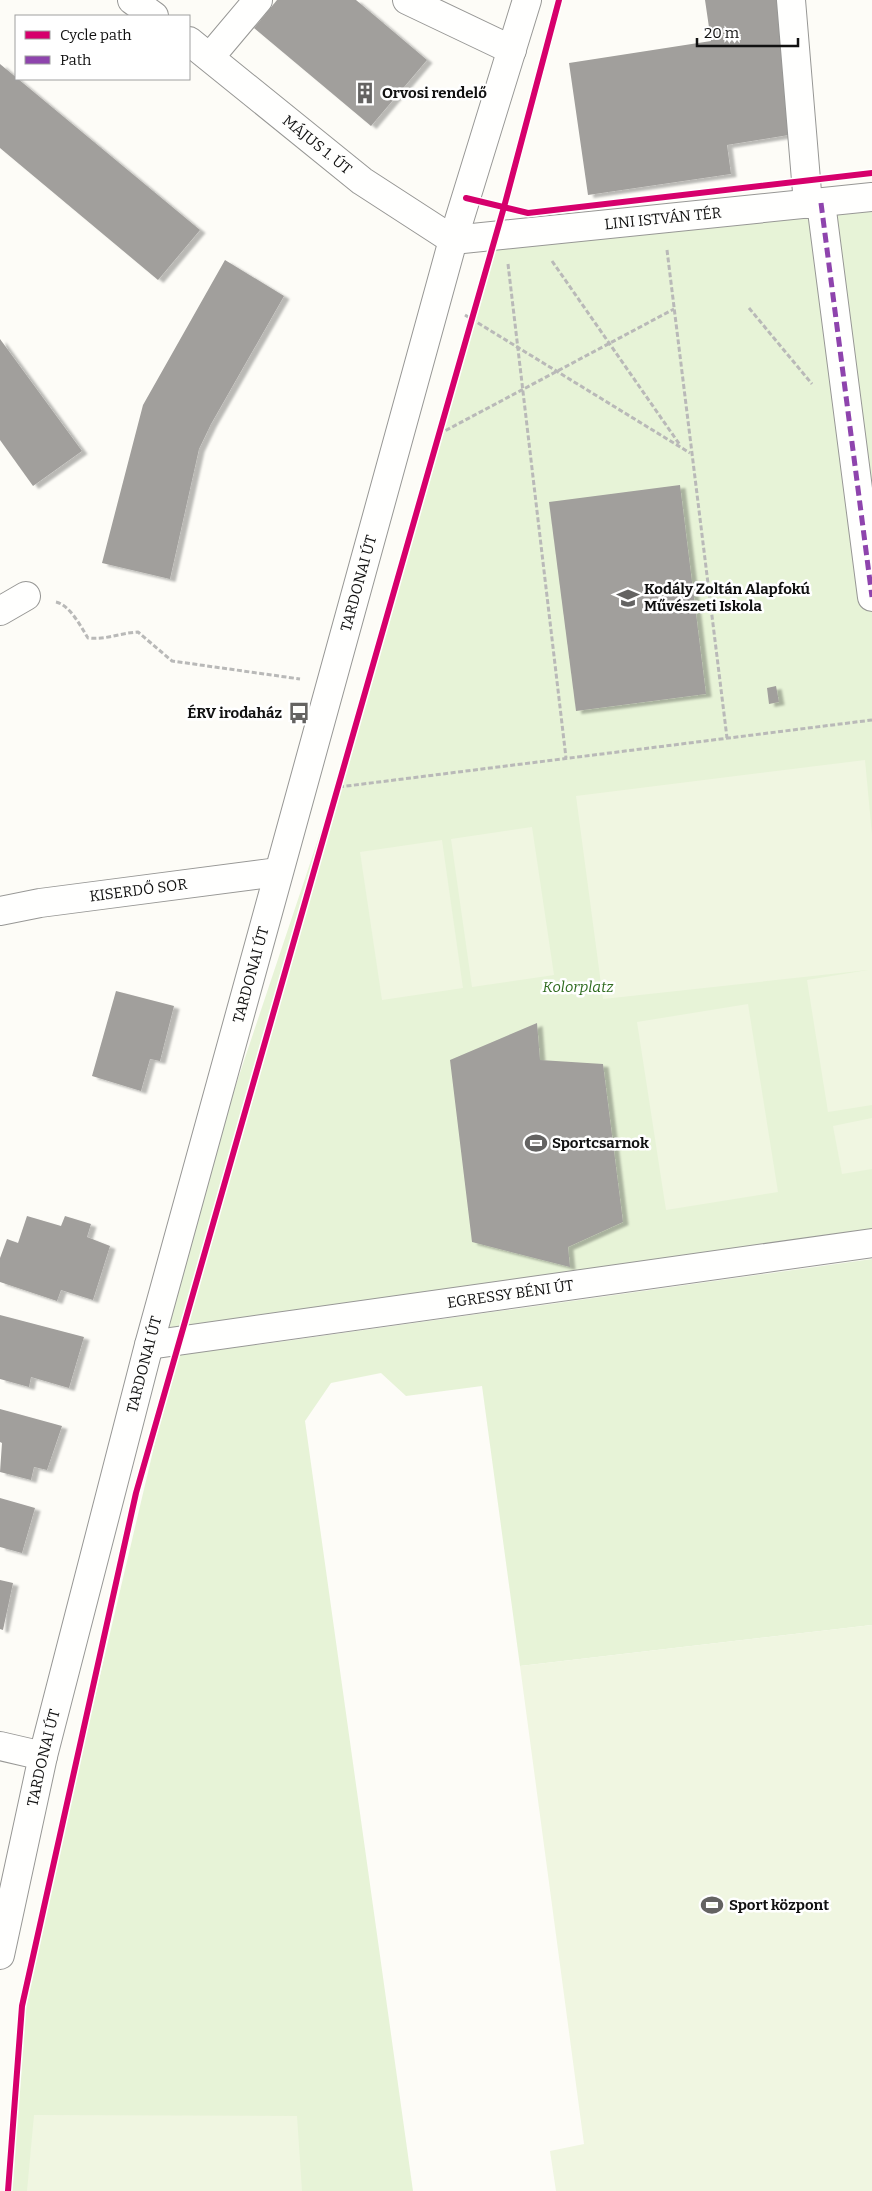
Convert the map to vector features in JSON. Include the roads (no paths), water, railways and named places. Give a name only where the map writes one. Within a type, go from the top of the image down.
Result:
[{"type":"street","points":[[132,0],[153,15]]},
{"type":"street","points":[[210,57],[258,0]]},
{"type":"street","points":[[407,0],[512,50]]},
{"type":"street","name":"TARDONAI ÚT","points":[[0,1955],[43,1756],[150,1345],[278,872],[453,240],[527,0]]},
{"type":"street","points":[[791,0],[815,204],[872,597]]},
{"type":"street","name":"MÁJUS 1. ÚT","points":[[190,42],[362,181],[453,240]]},
{"type":"street","name":"LINI ISTVÁN TÉR","points":[[453,240],[872,198]]},
{"type":"street","points":[[0,610],[26,596]]},
{"type":"street","name":"KISERDŐ SOR","points":[[0,911],[40,903],[278,872]]},
{"type":"street","name":"EGRESSY BÉNI ÚT","points":[[150,1345],[872,1243]]},
{"type":"street","points":[[0,1746],[43,1756]]},
{"type":"place","name":"Orvosi rendelő","points":[[365,93]]},
{"type":"place","name":"Kodály Zoltán Alapfokú Művészeti Iskola","points":[[628,598]]},
{"type":"place","name":"ÉRV irodaház","points":[[299,713]]},
{"type":"place","name":"Sportcsarnok","points":[[536,1143]]},
{"type":"place","name":"Sport központ","points":[[712,1905]]},
{"type":"park label","name":"Kolorplatz","points":[[578,987]]}]
